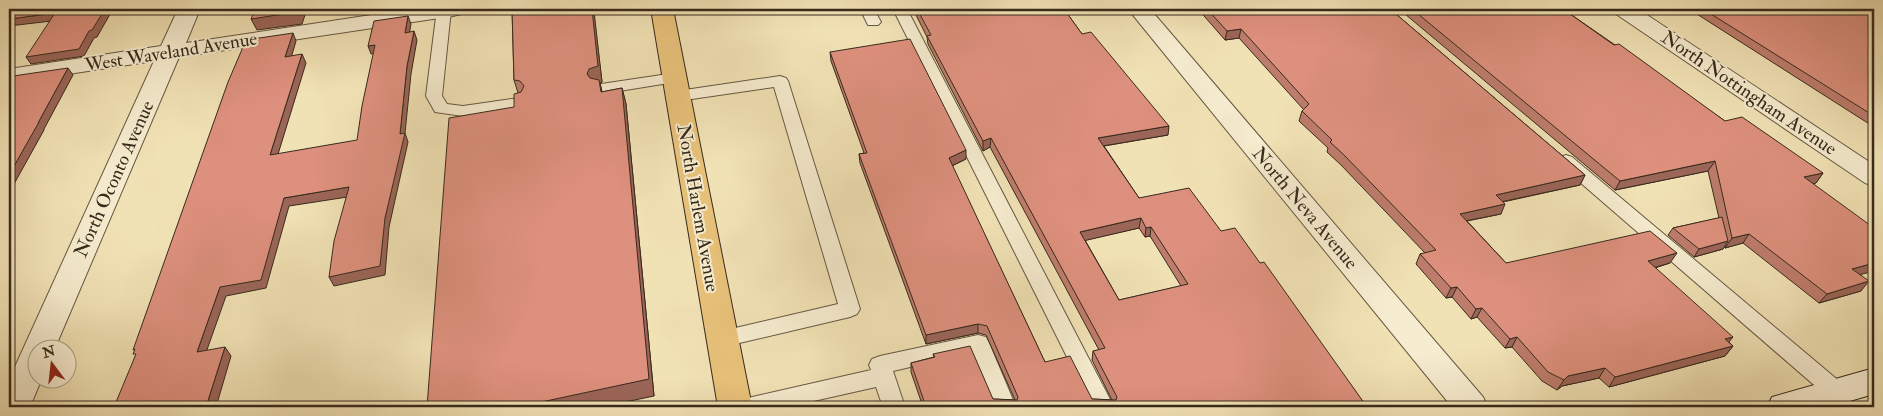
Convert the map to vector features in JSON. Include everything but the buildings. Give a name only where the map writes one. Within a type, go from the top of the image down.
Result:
[{"type":"main road","name":"North Harlem Avenue","points":[[662,9],[735,407]]},
{"type":"street","name":"North Oconto Avenue","points":[[43,338],[189,9]]},
{"type":"street","name":"North Neva Avenue","points":[[1139,9],[1471,407]]},
{"type":"street","name":"North Nottingham Avenue","points":[[1624,9],[1874,177]]},
{"type":"street","name":"West Waveland Avenue","points":[[9,76],[438,10]]},
{"type":"street","name":"North Oconto Avenue","points":[[13,407],[28,373]]},
{"type":"street","points":[[1814,401],[1874,381]]},
{"type":"lane","points":[[900,9],[1103,407]]},
{"type":"lane","points":[[438,10],[434,96],[441,108],[463,112],[519,103]]},
{"type":"lane","points":[[601,90],[780,81],[850,309],[722,339]]},
{"type":"lane","points":[[1552,149],[1814,401]]},
{"type":"lane","points":[[894,407],[880,365],[978,343],[1005,407]]},
{"type":"lane","points":[[748,407],[884,376]]}]
